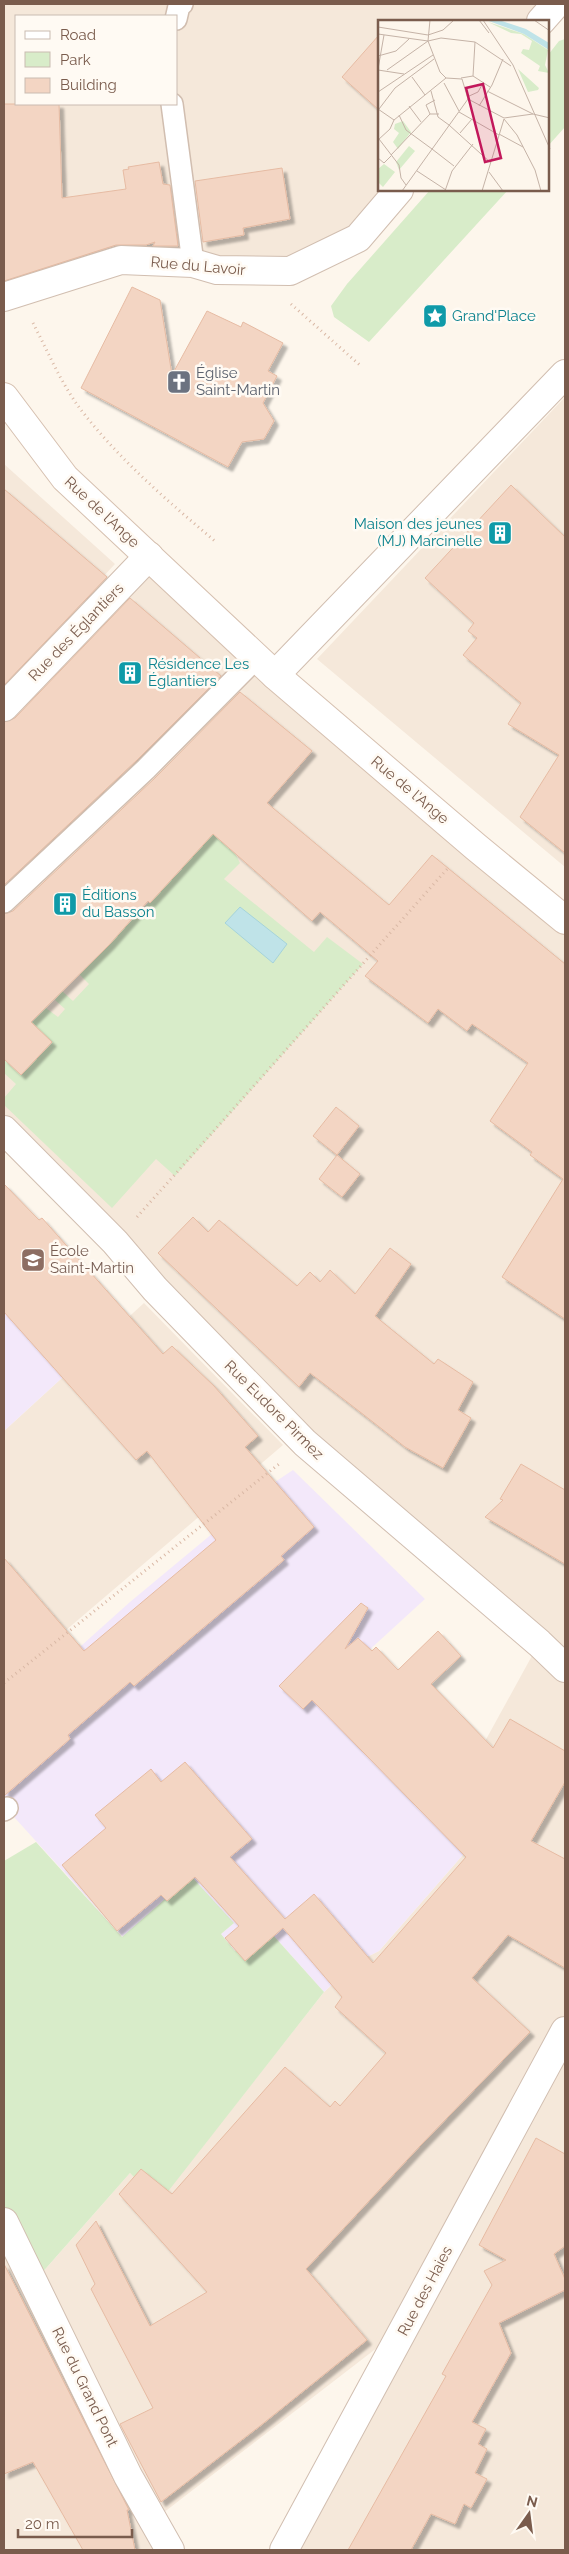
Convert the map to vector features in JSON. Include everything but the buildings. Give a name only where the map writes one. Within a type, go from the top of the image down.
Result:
[{"type":"street","points":[[542,20],[556,4]]},
{"type":"street","name":"Rue du Lavoir","points":[[4,297],[121,260],[193,263],[217,270],[290,271],[358,238],[398,191]]},
{"type":"street","points":[[266,667],[565,374]]},
{"type":"street","name":"Rue de l'Ange","points":[[4,397],[65,478],[266,667],[476,847],[565,920]]},
{"type":"street","name":"Rue des Églantiers","points":[[4,707],[149,556]]},
{"type":"street","name":"Rue Eudore Pirmez","points":[[4,1130],[115,1242],[155,1289],[305,1443],[531,1636],[565,1668]]},
{"type":"street","name":"Rue des Haies","points":[[284,2550],[565,2031]]},
{"type":"street","name":"Rue du Grand Pont","points":[[4,2222],[128,2476],[170,2550]]},
{"type":"lane","points":[[177,15],[179,6],[182,4]]},
{"type":"lane","points":[[172,105],[193,263]]},
{"type":"lane","points":[[4,902],[146,769],[266,667]]},
{"type":"path","points":[[254,270],[362,367]]},
{"type":"path","points":[[33,323],[49,358],[85,415],[160,495],[216,542]]},
{"type":"path","points":[[115,1242],[451,864],[476,847]]},
{"type":"path","points":[[4,1683],[305,1443]]},
{"type":"shaded area","points":[[4,4],[556,4],[542,20],[378,20],[378,191],[398,191],[358,238],[290,271],[152,262],[4,298]]},
{"type":"shaded area","points":[[565,397],[565,867],[317,659]]},
{"type":"shaded area","points":[[4,464],[115,564],[4,683]]},
{"type":"shaded area","points":[[149,556],[565,920],[565,2550],[284,2550],[404,2327],[154,2520],[170,2550],[4,2550],[4,2222],[34,2282],[130,2173],[159,2202],[324,1992],[357,1962],[379,1951],[489,1825],[450,1805],[539,1643],[305,1443],[4,1130],[4,707]]},
{"type":"shaded area","name":"École Saint-Martin","points":[[4,1198],[122,1323],[4,1431]]},
{"type":"shaded area","points":[[144,1303],[283,1445],[4,1683],[4,1431]]},
{"type":"shaded area","points":[[293,1470],[425,1599],[366,1653],[489,1825],[379,1951],[357,1962],[324,1992],[264,1925],[235,1951],[221,1934],[234,1923],[123,1937],[4,1806],[4,1715],[130,1602],[272,1484]]},
{"type":"green space","points":[[565,39],[565,127],[549,145],[549,54],[559,41]]},
{"type":"green space","points":[[429,191],[507,191],[369,342],[334,317],[331,306],[347,284]]},
{"type":"green space","points":[[206,827],[235,853],[240,863],[224,879],[314,952],[327,937],[363,964],[175,1176],[156,1159],[112,1208],[4,1105],[4,1098],[16,1084],[4,1073],[4,1059],[21,1075],[52,1043],[31,1023],[46,1008],[58,1017],[65,1009],[55,1000],[62,991],[73,1001],[89,984],[79,974],[183,868],[175,861]]},
{"type":"green space","points":[[36,1842],[122,1937],[191,1876],[234,1923],[221,1934],[235,1951],[264,1925],[324,1992],[159,2203],[130,2173],[33,2283],[4,2222],[4,1861]]},
{"type":"water","points":[[240,907],[287,944],[273,963],[225,923]]},
{"type":"place","name":"Grand'Place","points":[[435,316]]},
{"type":"place","name":"Église Saint-Martin","points":[[179,382]]},
{"type":"place","name":"Maison des jeunes (MJ) Marcinelle","points":[[500,533]]},
{"type":"place","name":"Résidence Les Églantiers","points":[[130,673]]},
{"type":"place","name":"Éditions du Basson","points":[[65,904]]},
{"type":"place","name":"École Saint-Martin","points":[[33,1260]]}]
